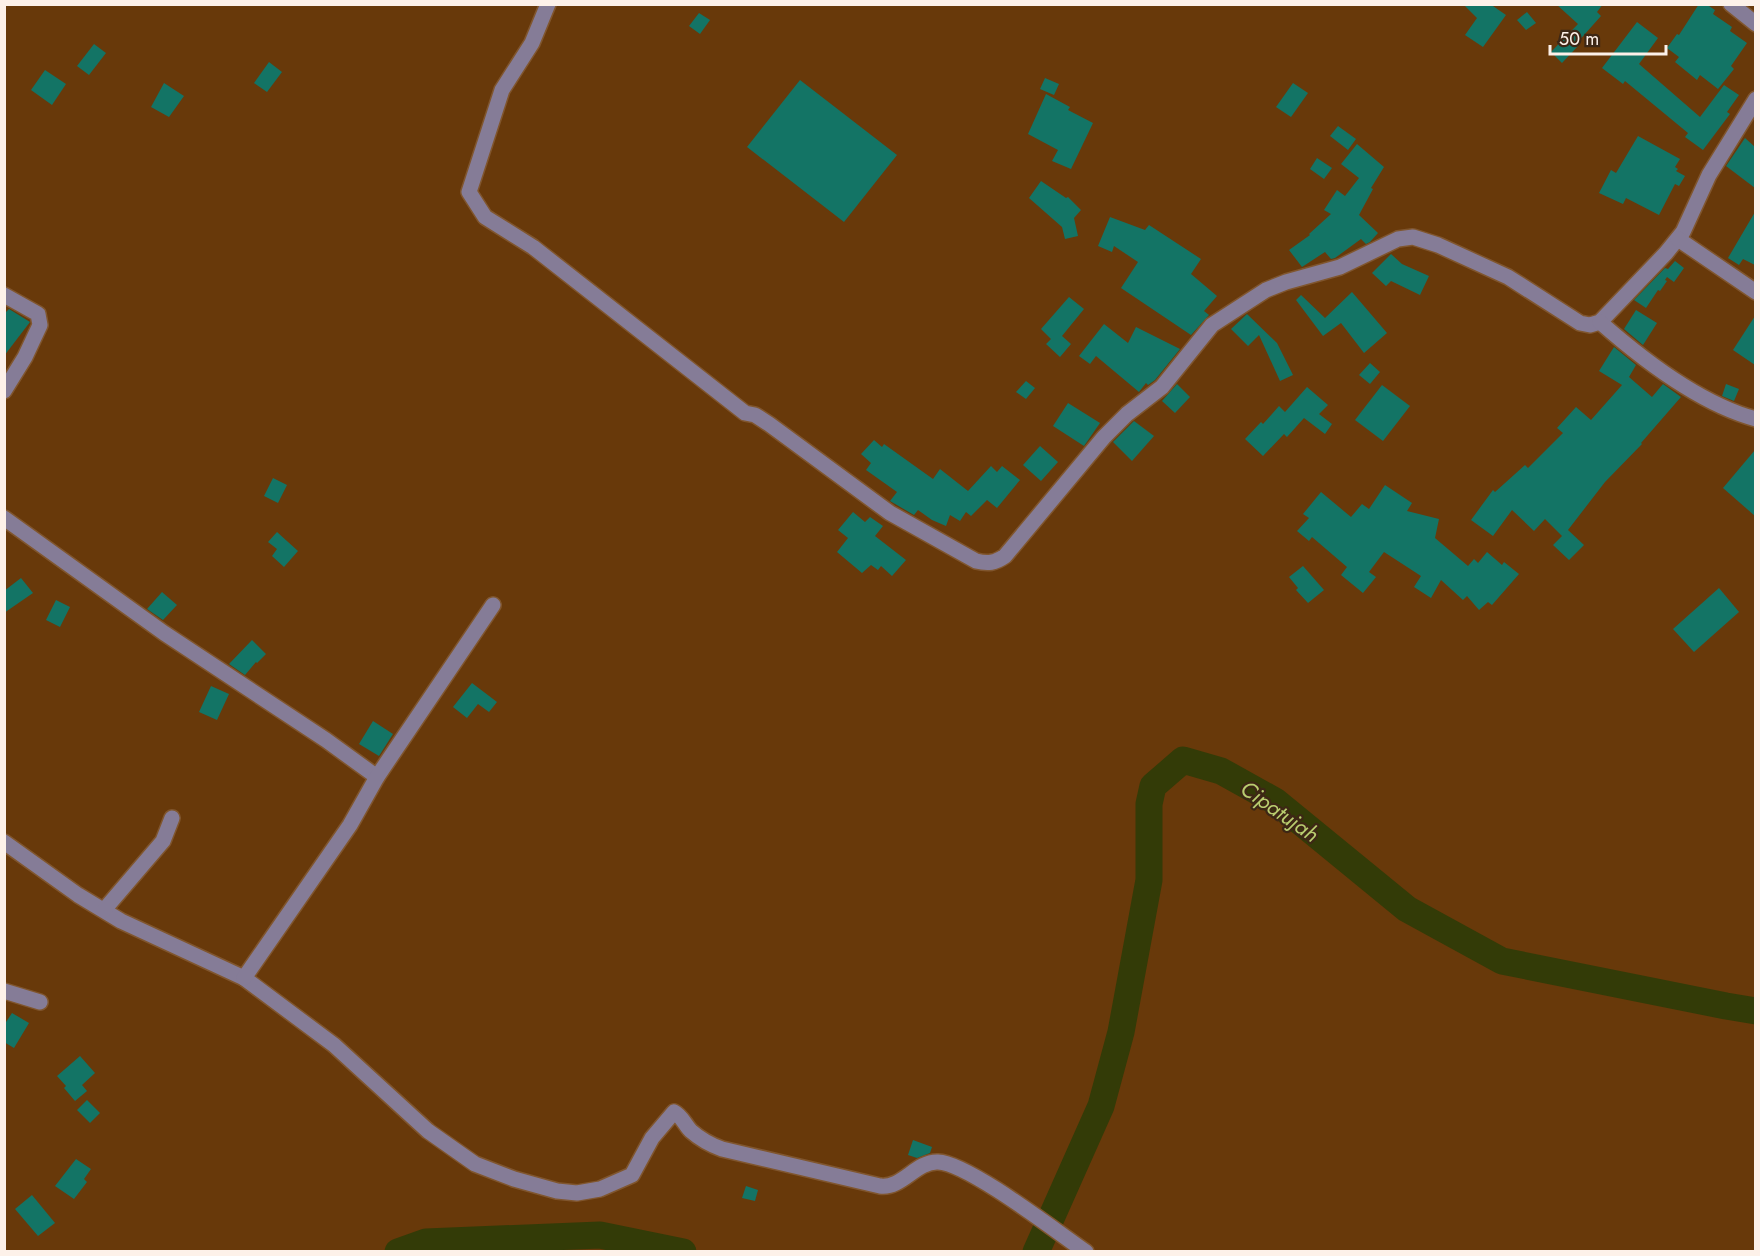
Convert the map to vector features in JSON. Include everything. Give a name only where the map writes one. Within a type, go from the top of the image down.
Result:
[{"type":"street","points":[[548,4],[532,43],[502,90],[469,192],[485,217],[533,247],[746,413],[755,415],[769,424],[890,513],[976,561],[989,563],[1005,556],[1104,437],[1127,414],[1162,387],[1212,325],[1266,290],[1286,282],[1340,267],[1398,239],[1413,237],[1438,245],[1508,277],[1580,323],[1590,326],[1600,322],[1678,239],[1723,149],[1755,99]]},
{"type":"street","points":[[1731,4],[1755,24]]},
{"type":"street","points":[[1678,239],[1755,292]]},
{"type":"street","points":[[4,295],[38,314],[40,325],[25,357],[4,391]]},
{"type":"street","points":[[1600,322],[1628,347],[1676,380],[1730,412],[1755,419]]},
{"type":"street","points":[[4,518],[173,639],[378,777]]},
{"type":"street","points":[[244,978],[350,825],[378,777],[493,605]]},
{"type":"street","points":[[104,910],[163,841],[172,818]]},
{"type":"street","points":[[4,842],[47,874],[121,921],[244,978],[334,1045],[441,1142],[476,1164],[514,1179],[569,1193],[588,1192],[614,1184],[632,1175],[652,1138],[674,1112],[690,1130],[704,1141],[722,1149],[885,1186],[895,1184],[929,1163],[938,1162],[956,1167],[986,1184],[1086,1251]]},
{"type":"street","points":[[4,991],[40,1002]]},
{"type":"building","points":[[1463,4],[1490,4],[1506,15],[1483,47],[1465,35],[1477,18]]},
{"type":"building","points":[[1556,4],[1603,4],[1597,12],[1601,16],[1562,63],[1551,52],[1578,24]]},
{"type":"building","points":[[1699,4],[1706,4],[1715,10],[1713,14],[1732,27],[1730,31],[1747,43],[1731,66],[1734,69],[1718,89],[1700,75],[1697,80],[1675,62],[1679,57],[1667,48],[1677,34],[1679,35]]},
{"type":"building","points":[[1527,12],[1536,23],[1526,30],[1517,20]]},
{"type":"building","points":[[699,13],[710,20],[700,34],[689,26]]},
{"type":"building","points":[[1637,22],[1658,38],[1639,64],[1700,117],[1724,85],[1739,95],[1727,112],[1730,114],[1703,150],[1685,137],[1688,133],[1625,81],[1623,84],[1602,68]]},
{"type":"building","points":[[94,44],[106,53],[89,75],[77,66]]},
{"type":"building","points":[[269,62],[282,72],[267,92],[254,83]]},
{"type":"building","points":[[45,70],[66,84],[52,105],[31,90]]},
{"type":"building","points":[[1045,78],[1059,84],[1054,95],[1040,89]]},
{"type":"building","points":[[800,80],[897,155],[844,222],[747,147]]},
{"type":"building","points":[[164,83],[184,96],[169,117],[151,107]]},
{"type":"building","points":[[1293,83],[1308,93],[1291,117],[1276,107]]},
{"type":"building","points":[[1046,94],[1070,107],[1068,110],[1093,123],[1071,169],[1052,161],[1058,150],[1028,134]]},
{"type":"building","points":[[1338,126],[1356,139],[1348,150],[1330,136]]},
{"type":"building","points":[[1638,136],[1680,159],[1675,167],[1678,169],[1676,171],[1685,176],[1679,186],[1675,184],[1659,215],[1626,198],[1623,204],[1599,193],[1611,170],[1616,173]]},
{"type":"building","points":[[1745,138],[1755,147],[1755,188],[1726,166]]},
{"type":"building","points":[[1357,144],[1384,167],[1371,188],[1373,189],[1359,215],[1378,233],[1370,242],[1366,244],[1361,239],[1335,258],[1331,259],[1325,252],[1302,267],[1289,250],[1310,235],[1331,214],[1324,210],[1337,190],[1345,196],[1359,178],[1341,164]]},
{"type":"building","points":[[1317,158],[1332,168],[1324,179],[1310,169]]},
{"type":"building","points":[[1041,181],[1066,198],[1068,197],[1081,210],[1074,218],[1078,236],[1065,239],[1062,227],[1029,198]]},
{"type":"building","points":[[1755,212],[1755,265],[1743,259],[1739,265],[1728,258]]},
{"type":"building","points":[[1110,217],[1145,230],[1149,225],[1201,259],[1191,274],[1217,296],[1204,311],[1209,315],[1191,335],[1121,288],[1138,262],[1114,246],[1112,252],[1098,246]]},
{"type":"building","points":[[1391,254],[1402,264],[1429,276],[1420,295],[1391,281],[1386,286],[1372,273]]},
{"type":"building","points":[[1675,261],[1684,268],[1674,282],[1667,277],[1665,280],[1667,281],[1646,308],[1634,300],[1665,268],[1668,269]]},
{"type":"building","points":[[1352,292],[1387,333],[1364,353],[1341,323],[1323,336],[1296,300],[1301,295],[1325,318]]},
{"type":"building","points":[[1069,297],[1084,309],[1062,336],[1071,344],[1060,357],[1046,344],[1051,339],[1041,329]]},
{"type":"building","points":[[9,309],[30,322],[4,356],[4,314]]},
{"type":"building","points":[[1636,310],[1657,323],[1643,345],[1624,329]]},
{"type":"building","points":[[1247,314],[1277,343],[1293,375],[1280,381],[1259,335],[1248,346],[1231,329]]},
{"type":"building","points":[[1755,316],[1755,365],[1733,350]]},
{"type":"building","points":[[1104,324],[1128,343],[1136,327],[1180,349],[1155,380],[1148,385],[1146,383],[1139,392],[1096,356],[1090,364],[1079,356]]},
{"type":"building","points":[[1614,347],[1636,365],[1629,377],[1652,397],[1663,384],[1681,397],[1642,444],[1605,482],[1568,530],[1584,545],[1569,560],[1553,545],[1562,536],[1545,519],[1534,531],[1512,510],[1493,536],[1471,520],[1493,490],[1495,492],[1525,465],[1528,468],[1563,433],[1557,428],[1576,407],[1591,420],[1622,385],[1599,371]]},
{"type":"building","points":[[1370,363],[1380,372],[1370,384],[1359,375]]},
{"type":"building","points":[[1026,381],[1035,388],[1026,399],[1016,392]]},
{"type":"building","points":[[1177,384],[1190,397],[1175,413],[1162,401]]},
{"type":"building","points":[[1726,384],[1739,389],[1734,401],[1722,396]]},
{"type":"building","points":[[1382,385],[1410,406],[1383,441],[1355,420]]},
{"type":"building","points":[[1307,387],[1328,405],[1319,414],[1332,424],[1325,434],[1304,418],[1287,437],[1284,434],[1263,456],[1245,439],[1279,406],[1285,412]]},
{"type":"building","points":[[1068,403],[1100,423],[1084,446],[1053,426]]},
{"type":"building","points":[[1134,421],[1154,436],[1132,461],[1113,442]]},
{"type":"building","points":[[874,440],[882,447],[884,444],[933,479],[940,469],[968,491],[991,466],[997,472],[1002,466],[1020,480],[997,508],[987,500],[971,516],[966,512],[960,521],[950,515],[946,526],[918,510],[914,515],[890,501],[897,492],[866,470],[871,463],[861,454]]},
{"type":"building","points":[[1040,446],[1058,462],[1041,481],[1023,465]]},
{"type":"building","points":[[1755,450],[1755,516],[1723,488]]},
{"type":"building","points":[[273,478],[287,485],[278,503],[264,496]]},
{"type":"building","points":[[1385,485],[1412,503],[1407,511],[1439,519],[1435,538],[1468,566],[1474,559],[1478,563],[1487,552],[1502,565],[1504,562],[1519,574],[1492,605],[1488,602],[1479,610],[1467,596],[1463,600],[1441,580],[1431,598],[1414,587],[1421,576],[1384,552],[1369,572],[1376,577],[1363,593],[1341,575],[1347,567],[1312,537],[1309,541],[1297,531],[1309,518],[1303,514],[1321,492],[1351,517],[1362,504],[1369,509]]},
{"type":"building","points":[[853,512],[865,522],[870,517],[883,526],[875,536],[906,560],[892,576],[881,566],[878,570],[871,565],[862,573],[837,552],[848,538],[838,530]]},
{"type":"building","points":[[277,532],[298,551],[284,567],[272,556],[277,549],[268,542]]},
{"type":"building","points":[[1303,566],[1324,590],[1308,603],[1296,590],[1298,588],[1289,577]]},
{"type":"building","points":[[21,578],[33,593],[4,613],[4,591]]},
{"type":"building","points":[[1719,588],[1739,612],[1694,652],[1673,629]]},
{"type":"building","points":[[162,592],[177,605],[163,620],[147,609]]},
{"type":"building","points":[[56,600],[70,607],[60,627],[46,620]]},
{"type":"building","points":[[252,640],[266,654],[245,675],[229,664]]},
{"type":"building","points":[[472,683],[497,702],[489,712],[478,704],[467,718],[453,707]]},
{"type":"building","points":[[211,686],[229,694],[217,720],[199,712]]},
{"type":"building","points":[[373,721],[393,734],[379,756],[359,744]]},
{"type":"building","points":[[12,1013],[29,1023],[14,1048],[4,1042],[4,1025]]},
{"type":"building","points":[[80,1056],[95,1073],[82,1085],[87,1091],[75,1101],[57,1076]]},
{"type":"building","points":[[87,1100],[100,1113],[90,1123],[77,1110]]},
{"type":"building","points":[[913,1140],[932,1147],[930,1153],[917,1158],[908,1155]]},
{"type":"building","points":[[76,1159],[91,1169],[84,1179],[87,1182],[74,1199],[55,1186]]},
{"type":"building","points":[[746,1186],[758,1190],[755,1201],[742,1198]]},
{"type":"building","points":[[32,1195],[55,1223],[38,1236],[15,1209]]},
{"type":"waterway","name":"Cipatujah","points":[[1036,1252],[1101,1106],[1121,1032],[1149,880],[1149,804],[1153,786],[1183,760],[1221,771],[1275,801],[1407,909],[1502,961],[1756,1011]]},
{"type":"waterway","name":"Cipatujah","points":[[398,1252],[426,1242],[600,1235],[683,1252]]}]
